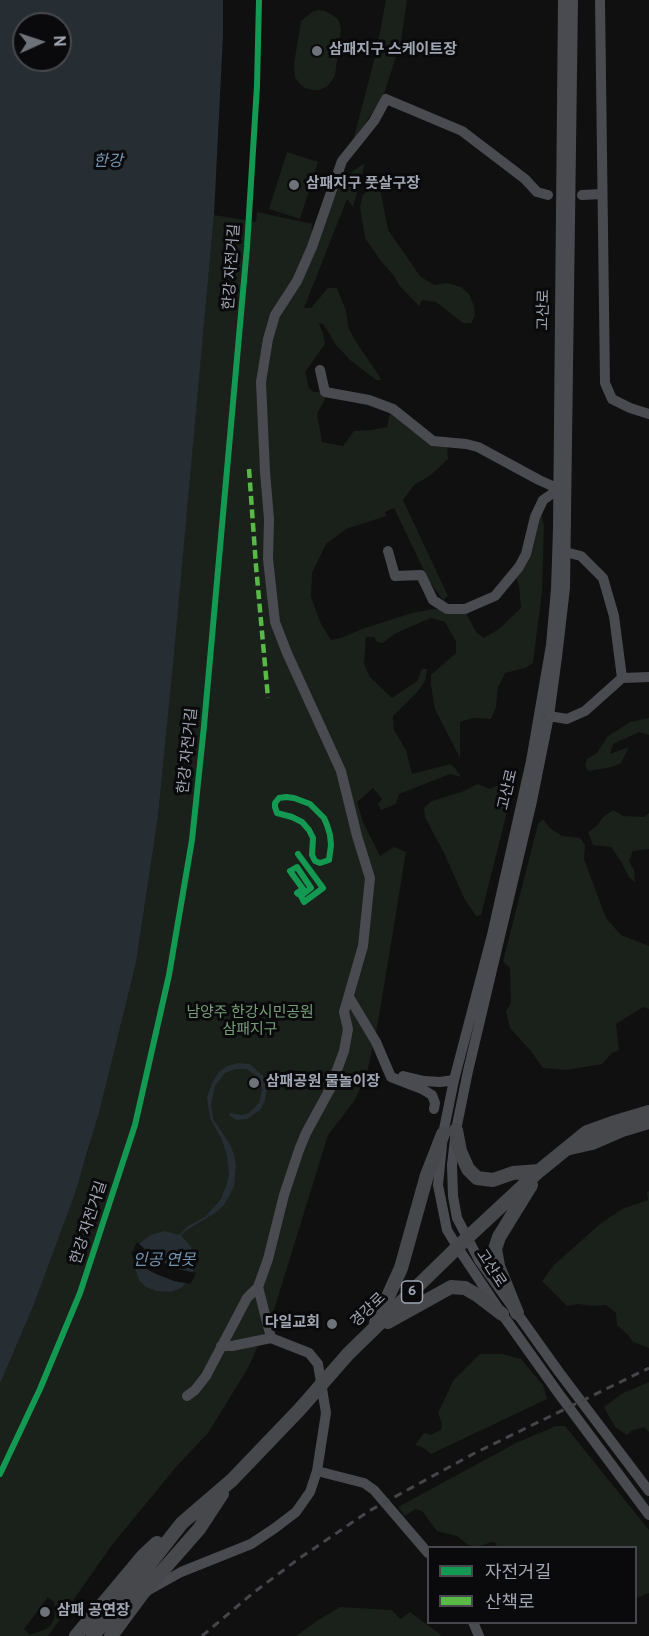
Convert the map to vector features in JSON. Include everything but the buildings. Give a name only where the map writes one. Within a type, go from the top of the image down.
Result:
[{"type":"main road","name":"경강로","points":[[93,1636],[182,1523],[232,1480],[300,1409],[348,1354],[539,1171],[587,1132],[649,1112]]},
{"type":"main road","name":"경강로","points":[[566,1150],[649,1122]]},
{"type":"main road","points":[[450,1132],[468,1169],[477,1178],[493,1180],[513,1173],[539,1171]]},
{"type":"main road","points":[[373,1330],[401,1268],[427,1175],[450,1132]]},
{"type":"main road","points":[[517,1313],[498,1266],[495,1249],[499,1237],[539,1171]]},
{"type":"main road","points":[[373,1330],[451,1287],[465,1288],[502,1314]]},
{"type":"main road","name":"경강로","points":[[111,1636],[142,1594],[199,1529],[232,1480]]},
{"type":"main road","points":[[76,1636],[143,1556],[182,1523]]},
{"type":"street","name":"고산로","points":[[563,0],[559,489],[556,589],[552,634],[531,761],[492,935],[454,1080],[450,1132],[453,1196],[463,1243],[502,1314],[649,1515]]},
{"type":"street","name":"고산로","points":[[450,1132],[468,1071],[532,801],[549,716],[565,588],[573,0]]},
{"type":"street","points":[[600,0],[605,383],[612,399],[649,414]]},
{"type":"street","points":[[187,1396],[206,1376],[247,1298],[258,1287],[299,1150],[330,1089],[344,1051],[348,1029],[344,1012],[363,946],[370,878],[341,771],[275,622],[268,560],[269,519],[261,382],[268,339],[275,315],[297,281],[312,247],[342,161],[374,121],[386,99],[462,131],[525,179],[537,192],[548,195]]},
{"type":"street","points":[[582,195],[602,194]]},
{"type":"street","points":[[320,370],[325,392],[369,400],[393,409],[433,441],[478,447],[559,489]]},
{"type":"street","points":[[388,551],[394,576],[422,574],[433,600],[447,609],[465,609],[495,596],[519,567],[526,554],[535,517],[543,500],[559,489]]},
{"type":"street","points":[[565,552],[581,556],[603,578],[614,616],[622,678]]},
{"type":"street","points":[[549,716],[567,719],[585,711],[622,678],[649,677]]},
{"type":"street","points":[[350,997],[376,1042],[391,1077],[432,1095],[435,1103],[434,1109]]},
{"type":"street","points":[[376,1042],[384,1050],[394,1070],[404,1077],[440,1082],[454,1080]]},
{"type":"street","name":"고산로","points":[[463,1243],[479,1260],[559,1372],[649,1491]]},
{"type":"street","points":[[258,1287],[271,1338]]},
{"type":"street","points":[[142,1594],[181,1572],[251,1544],[275,1528],[296,1512],[310,1492],[317,1471],[326,1413],[318,1364],[309,1353],[271,1338],[221,1346]]},
{"type":"street","points":[[317,1471],[364,1483],[374,1490],[427,1550]]},
{"type":"green space","points":[[386,0],[407,0],[401,41],[383,97],[353,141],[376,53]]},
{"type":"green space","name":"삼패지구 스케이트장","points":[[318,10],[337,18],[341,31],[335,76],[326,87],[312,90],[299,83],[295,77],[294,64],[301,21]]},
{"type":"green space","name":"삼패지구 풋살구장","points":[[287,152],[318,162],[300,219],[269,209]]},
{"type":"green space","name":"남양주 한강시민공원 삼패지구","points":[[365,163],[353,207],[347,199],[304,308],[311,308],[328,288],[337,288],[346,311],[348,327],[381,380],[376,380],[350,360],[336,345],[322,323],[319,324],[325,344],[305,372],[309,388],[313,392],[324,392],[325,399],[317,414],[322,442],[343,446],[354,431],[387,427],[391,408],[447,444],[448,459],[431,475],[414,485],[403,500],[448,596],[443,600],[429,581],[394,508],[385,512],[386,516],[346,529],[326,544],[312,573],[311,597],[321,624],[331,640],[412,613],[434,609],[452,612],[469,610],[467,615],[476,632],[484,638],[499,629],[521,608],[519,585],[515,575],[538,516],[542,516],[544,527],[542,592],[533,663],[525,668],[505,673],[498,687],[496,707],[491,719],[473,718],[460,722],[460,758],[435,709],[431,686],[431,675],[456,653],[456,642],[445,622],[431,618],[396,633],[383,643],[377,642],[374,637],[366,637],[364,664],[370,677],[392,698],[417,681],[422,669],[427,669],[425,681],[418,691],[393,716],[394,730],[406,750],[412,774],[450,764],[461,777],[450,774],[399,794],[396,804],[381,810],[378,804],[382,799],[373,788],[357,802],[363,822],[380,856],[394,847],[406,852],[378,1022],[367,1073],[355,1100],[328,1135],[274,1310],[248,1368],[208,1433],[176,1467],[112,1545],[48,1636],[0,1636],[0,1384],[33,1307],[87,1155],[136,963],[158,817],[214,215],[256,222],[257,212],[313,224],[311,230],[322,232],[341,181]],"holes":[[[48,1597],[54,1602],[55,1617],[51,1625],[30,1635],[24,1629]]]},
{"type":"green space","points":[[370,181],[381,193],[388,230],[420,276],[434,285],[447,283],[461,287],[469,294],[475,316],[471,323],[463,323],[436,302],[422,300],[419,306],[381,261],[365,238],[360,207]]},
{"type":"green space","points":[[649,718],[649,735],[639,732],[613,744],[610,754],[629,747],[621,763],[588,771],[585,766],[587,759],[597,753],[608,736],[630,722]]},
{"type":"green space","points":[[516,776],[481,915],[476,916],[464,898],[425,817],[424,808],[432,801],[464,791],[477,784],[490,789]]},
{"type":"green space","points":[[613,810],[624,816],[644,817],[649,813],[649,849],[633,851],[629,861],[634,870],[635,882],[629,877],[611,847],[593,845],[588,832]]},
{"type":"green space","points":[[543,819],[550,828],[562,836],[580,838],[585,845],[584,859],[606,918],[621,935],[649,946],[649,1009],[643,1007],[616,1024],[619,1050],[612,1053],[602,1064],[567,1070],[543,1068],[510,1028],[506,1011],[511,1003],[510,968],[503,961],[538,824]]},
{"type":"green space","points":[[649,1191],[649,1348],[633,1342],[617,1325],[616,1313],[606,1305],[567,1306],[542,1281],[554,1265],[600,1224],[622,1209],[648,1200],[647,1192]]},
{"type":"green space","points":[[480,1354],[503,1354],[521,1359],[543,1385],[547,1399],[431,1454],[415,1445],[424,1433],[431,1435],[441,1430],[442,1424],[438,1413],[453,1381]]},
{"type":"green space","points":[[649,1382],[649,1432],[644,1427],[631,1431],[627,1435],[615,1427],[604,1407],[621,1394]]},
{"type":"green space","points":[[556,1426],[565,1426],[649,1530],[649,1593],[637,1598],[637,1546],[497,1546],[496,1543],[491,1542],[473,1546],[468,1545],[457,1536],[437,1531],[422,1511],[415,1509],[405,1516],[398,1507],[516,1443]]},
{"type":"green space","points":[[340,1607],[392,1610],[400,1619],[410,1612],[441,1635],[296,1636]]},
{"type":"water","name":"한강","points":[[0,0],[223,0],[214,215],[158,817],[136,963],[98,1116],[75,1193],[33,1307],[0,1384]]},
{"type":"water","name":"인공 연못","points":[[238,1063],[250,1064],[263,1076],[267,1089],[265,1101],[260,1110],[247,1119],[236,1120],[229,1115],[230,1113],[242,1115],[249,1113],[259,1103],[262,1090],[257,1076],[246,1069],[236,1069],[225,1073],[215,1086],[211,1104],[213,1119],[231,1146],[234,1155],[236,1165],[234,1187],[224,1205],[181,1235],[191,1247],[195,1257],[195,1267],[188,1281],[181,1288],[171,1292],[156,1291],[146,1287],[139,1280],[134,1265],[134,1255],[138,1245],[150,1235],[165,1231],[179,1235],[188,1226],[205,1217],[221,1199],[229,1175],[227,1156],[222,1140],[210,1118],[207,1097],[218,1073],[227,1066]]},
{"type":"pier","points":[[137,1242],[156,1259],[178,1269],[196,1273],[191,1283],[174,1281],[148,1270],[131,1254]]},
{"type":"railway","points":[[202,1636],[297,1560],[369,1511],[473,1454],[649,1368]]},
{"type":"marked path","points":[[249,469],[268,698]]},
{"type":"cycle path","name":"한강 자전거길","points":[[0,1474],[40,1389],[80,1293],[135,1125],[169,975],[192,840],[204,726],[247,247],[257,86],[259,0]]},
{"type":"cycle path","points":[[286,797],[310,804],[324,818],[330,835],[329,860],[320,863],[315,861],[312,855],[313,838],[309,830],[302,822],[277,813],[275,803],[279,798],[286,797]]},
{"type":"cycle path","points":[[298,854],[323,888],[304,902],[301,896],[311,888],[297,867],[290,871],[303,889],[298,894]]},
{"type":"place","name":"삼패지구 스케이트장","points":[[317,51]]},
{"type":"place","name":"삼패지구 풋살구장","points":[[294,185]]},
{"type":"place","name":"삼패공원 물놀이장","points":[[254,1083]]},
{"type":"place","name":"다일교회","points":[[332,1324]]},
{"type":"place","name":"삼패 공연장","points":[[45,1612]]}]
